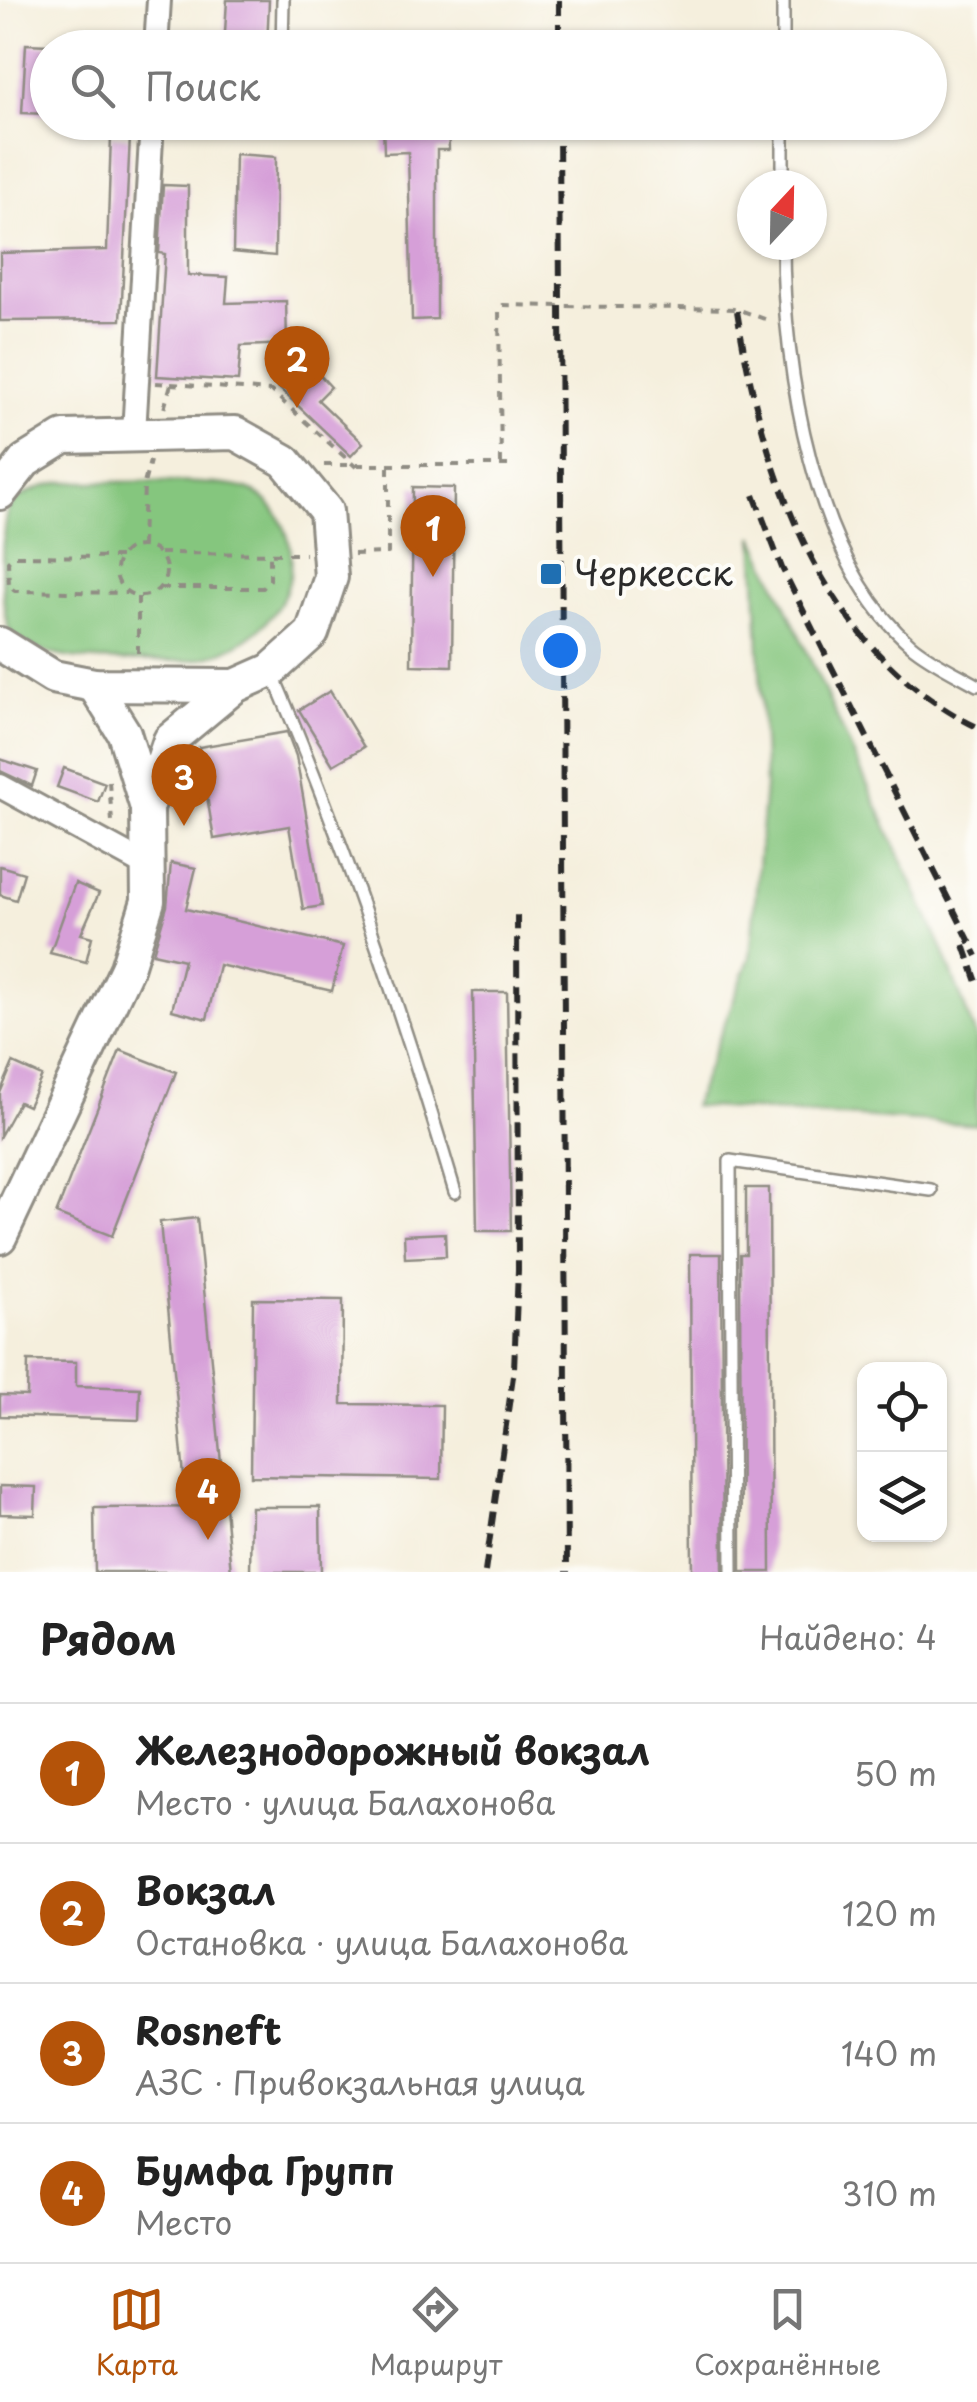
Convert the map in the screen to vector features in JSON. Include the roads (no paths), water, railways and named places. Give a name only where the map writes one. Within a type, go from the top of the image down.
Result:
[{"type":"street","points":[[157,30],[159,0]]},
{"type":"street","points":[[134,433],[151,140]]},
{"type":"street","points":[[0,493],[25,461],[64,437],[235,434],[284,460],[326,511],[330,577],[312,633],[270,670],[235,686],[170,740],[147,808],[148,900],[127,968],[0,1237]]},
{"type":"street","points":[[0,644],[53,677],[94,686],[235,686]]},
{"type":"street","points":[[94,686],[124,732],[147,808]]},
{"type":"street","points":[[0,786],[145,865]]},
{"type":"lane","points":[[282,30],[283,0]]},
{"type":"lane","points":[[783,0],[783,30]]},
{"type":"lane","points":[[783,140],[783,170]]},
{"type":"lane","points":[[784,260],[786,322],[800,425],[850,572],[911,645],[977,686]]},
{"type":"lane","points":[[270,670],[330,806],[411,1043],[454,1192]]},
{"type":"lane","points":[[732,1572],[730,1161],[931,1190]]},
{"type":"railway","points":[[559,0],[559,30]]},
{"type":"railway","points":[[559,140],[567,1572]]},
{"type":"railway","points":[[737,311],[763,433],[783,493],[808,550],[839,604],[877,652],[923,694],[977,727]]},
{"type":"railway","points":[[754,495],[782,568],[977,956]]},
{"type":"railway","points":[[485,1572],[514,1369],[518,1270],[517,911]]},
{"type":"railway","points":[[964,945],[977,982]]},
{"type":"place","name":"Вокзал","points":[[297,408]]},
{"type":"place","name":"Черкесск","points":[[551,574]]},
{"type":"place","name":"Железнодорожный вокзал","points":[[433,577]]},
{"type":"place","name":"Rosneft","points":[[184,826]]},
{"type":"place","name":"Бумфа Групп","points":[[208,1540]]}]
